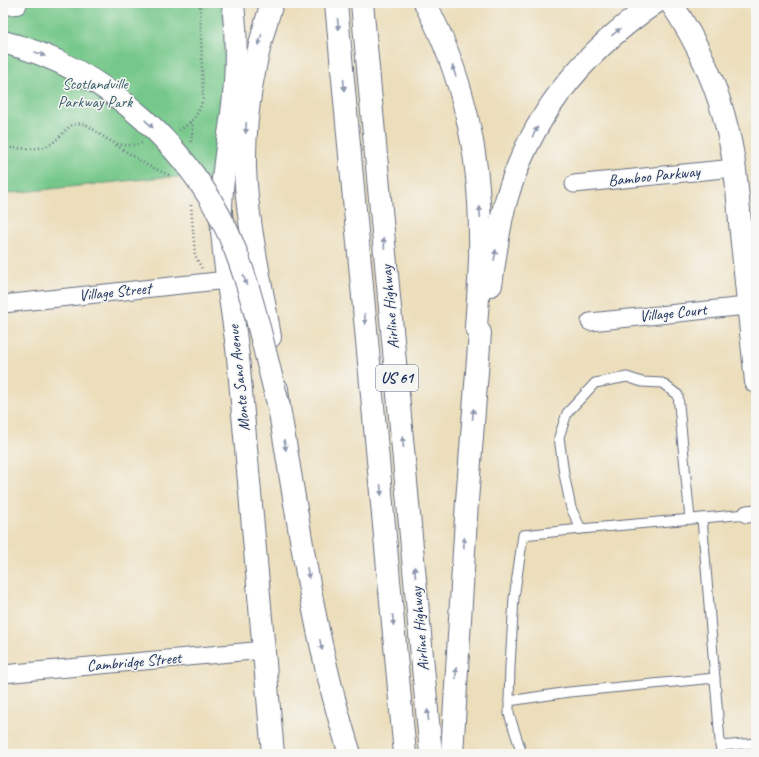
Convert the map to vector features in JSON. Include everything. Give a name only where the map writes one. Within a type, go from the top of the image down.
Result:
[{"type":"main road","points":[[3,4],[16,3]]},
{"type":"main road","name":"Monte Sano Avenue","points":[[233,3],[236,36],[235,82],[222,191],[223,236],[218,281],[237,351],[273,754]]},
{"type":"main road","points":[[272,3],[251,78],[246,120],[245,169],[250,219],[273,355],[279,407],[313,607],[329,682],[350,754]]},
{"type":"main road","name":"Airline Highway","points":[[336,3],[405,754]]},
{"type":"main road","name":"Airline Highway","points":[[362,3],[431,754]]},
{"type":"main road","points":[[425,3],[452,64],[470,131],[476,169],[480,212],[476,327],[480,333],[467,501],[452,754]]},
{"type":"main road","points":[[480,333],[485,329],[497,246],[505,204],[517,169],[534,132],[559,93],[585,61],[612,35],[655,3]]},
{"type":"main road","points":[[671,3],[686,26],[708,69],[728,132],[752,305],[756,382]]},
{"type":"main road","points":[[3,42],[50,58],[99,84],[135,111],[149,124],[186,165],[209,198],[236,252],[250,297],[279,407]]},
{"type":"street","name":"Bamboo Parkway","points":[[574,184],[734,168]]},
{"type":"street","name":"Village Street","points":[[3,304],[218,281]]},
{"type":"street","name":"Village Court","points":[[590,322],[752,305]]},
{"type":"street","name":"Cambridge Street","points":[[3,674],[264,650]]},
{"type":"lane","points":[[581,529],[571,508],[564,474],[559,437],[567,413],[595,383],[627,377],[642,382],[662,383],[678,396],[690,519]]},
{"type":"lane","points":[[522,754],[509,714],[509,701],[514,598],[523,535],[751,513]]},
{"type":"lane","points":[[702,518],[720,750],[756,743]]},
{"type":"lane","points":[[509,701],[569,692],[715,678]]},
{"type":"path","points":[[116,145],[147,165],[173,177]]},
{"type":"path","points":[[189,198],[195,255],[218,281]]},
{"type":"green space","name":"Scotlandville Parkway Park","points":[[3,3],[224,3],[225,85],[213,179],[164,177],[3,194]]}]
